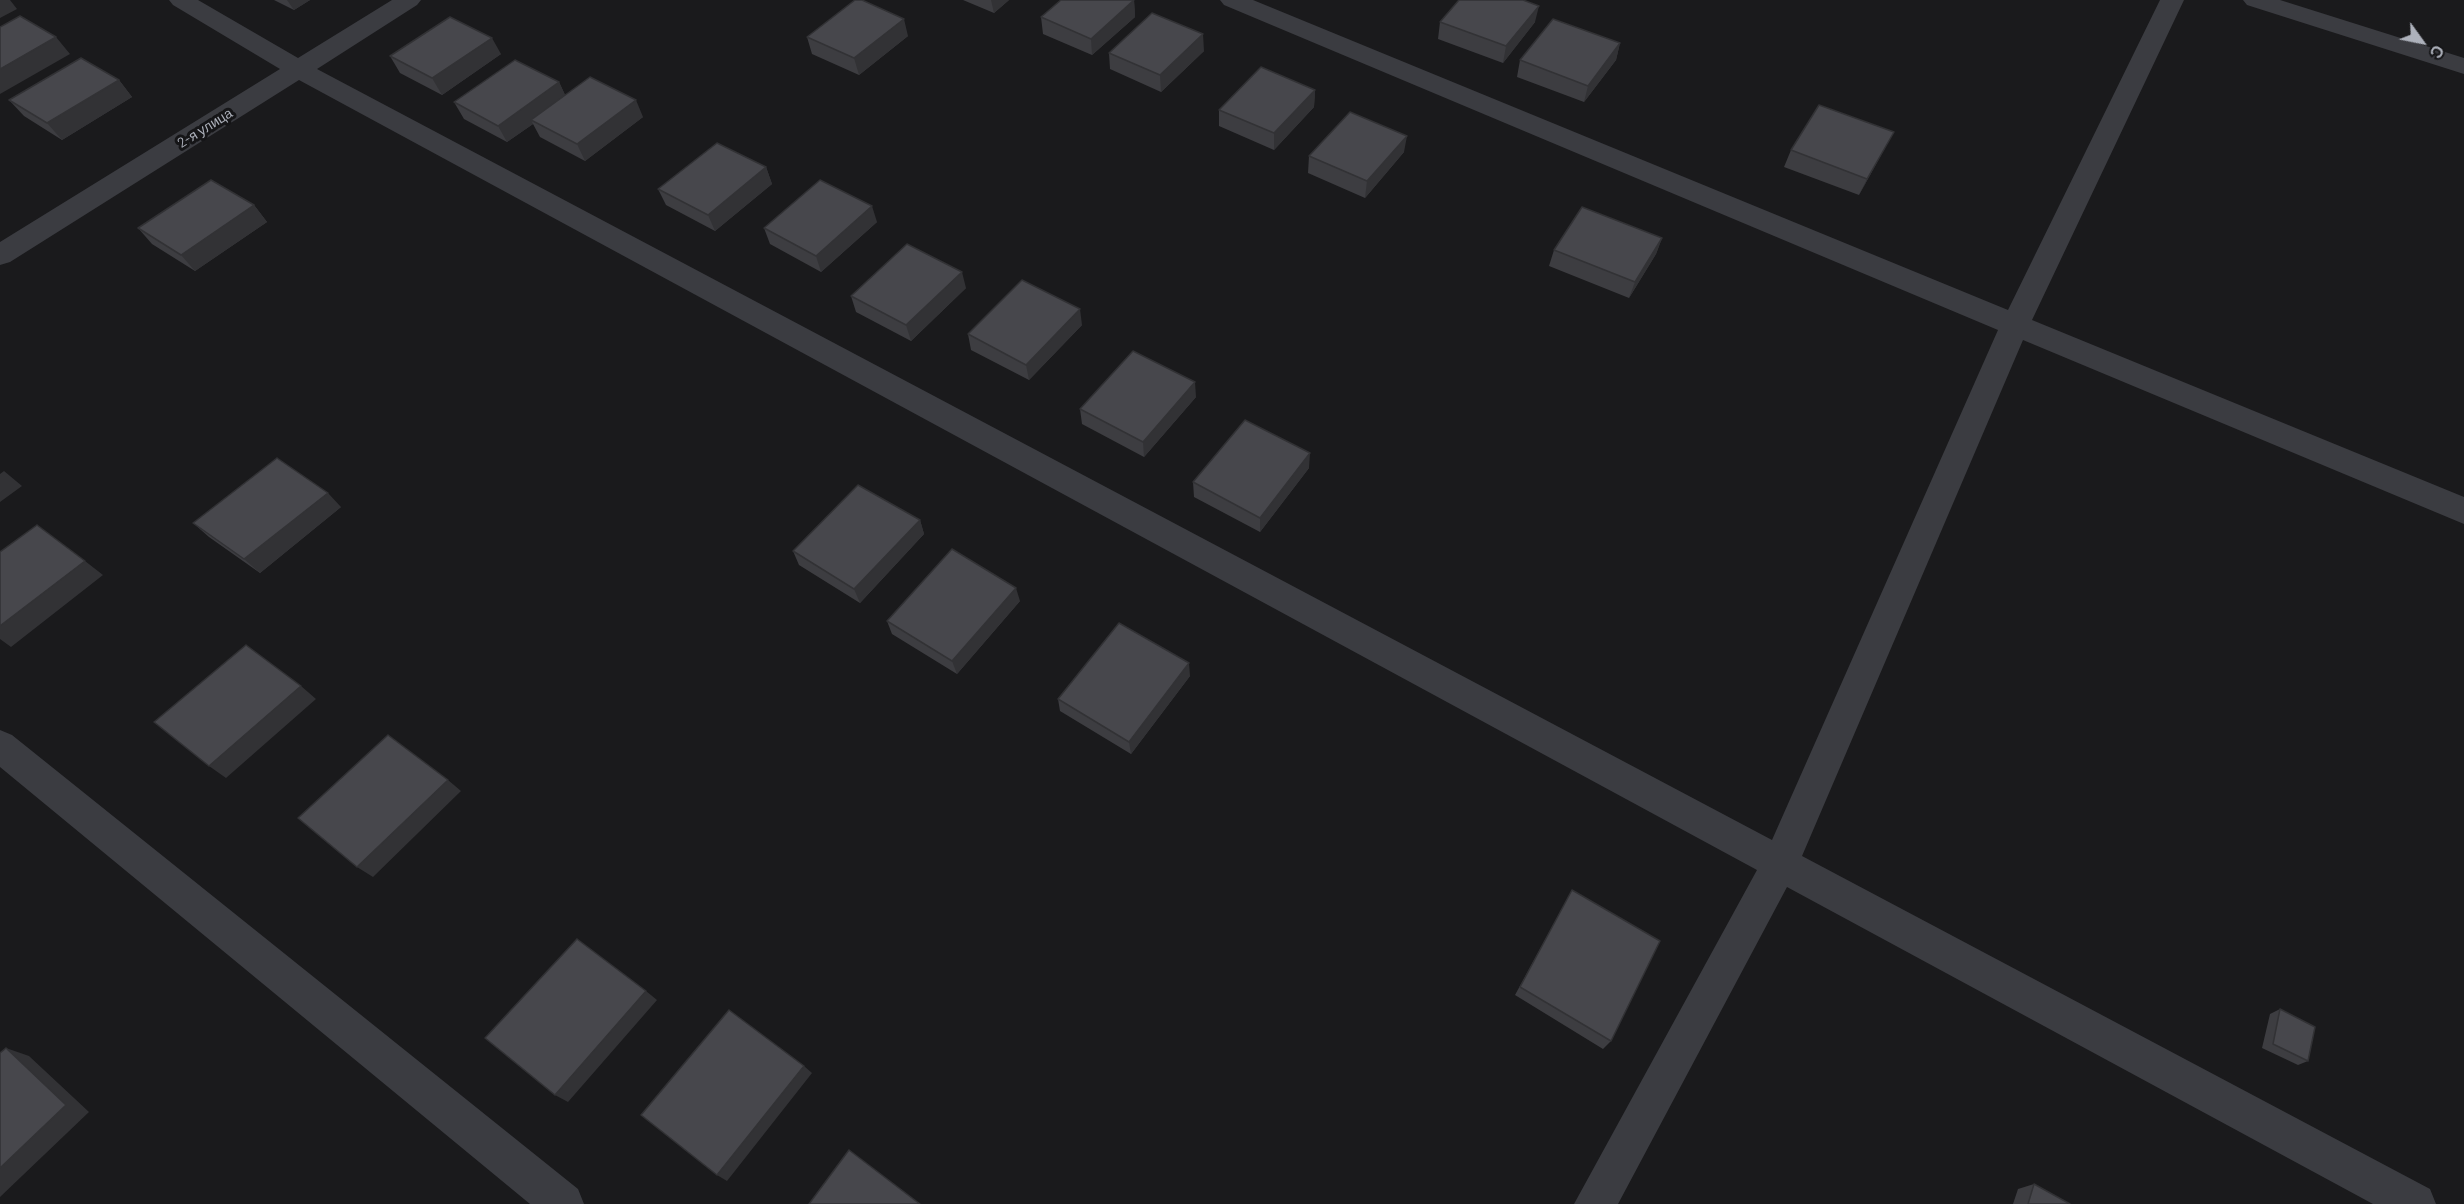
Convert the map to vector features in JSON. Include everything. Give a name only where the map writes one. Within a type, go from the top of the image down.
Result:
[{"type":"street","points":[[180,0],[298,69],[2415,1204]]},
{"type":"street","name":"2-я улица","points":[[0,255],[409,0]]},
{"type":"street","points":[[1232,0],[2464,511]]},
{"type":"street","points":[[1595,1204],[1780,864],[2015,325],[2172,0]]},
{"type":"street","points":[[2255,0],[2464,66]]},
{"type":"street","points":[[0,746],[563,1204]]},
{"type":"building","points":[[855,0],[862,0],[904,19],[854,58],[807,37]]},
{"type":"building","points":[[1061,0],[1134,0],[1091,39],[1041,17]]},
{"type":"building","points":[[1459,0],[1523,0],[1539,6],[1506,46],[1440,22]]},
{"type":"building","points":[[1152,13],[1203,34],[1160,75],[1109,53]]},
{"type":"building","points":[[20,16],[56,37],[0,69],[0,27]]},
{"type":"building","points":[[450,17],[492,38],[432,78],[390,56]]},
{"type":"building","points":[[1553,19],[1620,43],[1588,86],[1520,60]]},
{"type":"building","points":[[81,58],[119,80],[47,123],[9,100]]},
{"type":"building","points":[[515,60],[559,82],[498,126],[454,102]]},
{"type":"building","points":[[1261,67],[1315,90],[1274,133],[1219,110]]},
{"type":"building","points":[[590,77],[636,100],[577,144],[531,120]]},
{"type":"building","points":[[1819,105],[1894,132],[1867,179],[1791,150]]},
{"type":"building","points":[[1350,112],[1407,136],[1367,181],[1309,156]]},
{"type":"building","points":[[717,143],[766,167],[708,215],[658,189]]},
{"type":"building","points":[[211,180],[254,205],[181,255],[138,228]]},
{"type":"building","points":[[820,180],[872,206],[816,256],[764,228]]},
{"type":"building","points":[[1582,207],[1662,238],[1635,282],[1554,250]]},
{"type":"building","points":[[907,244],[962,272],[906,325],[851,296]]},
{"type":"building","points":[[1022,280],[1080,309],[1026,365],[968,334]]},
{"type":"building","points":[[1133,351],[1195,382],[1143,442],[1080,409]]},
{"type":"building","points":[[1245,420],[1310,453],[1260,518],[1193,482]]},
{"type":"building","points":[[277,458],[328,493],[244,559],[193,523]]},
{"type":"building","points":[[858,485],[920,520],[854,589],[793,551]]},
{"type":"building","points":[[37,525],[85,561],[0,626],[0,552]]},
{"type":"building","points":[[952,549],[1016,588],[952,661],[887,621]]},
{"type":"building","points":[[1119,623],[1189,663],[1129,742],[1058,699]]},
{"type":"building","points":[[246,645],[301,686],[209,766],[154,722]]},
{"type":"building","points":[[388,735],[448,780],[357,867],[298,818]]},
{"type":"building","points":[[1572,890],[1660,941],[1611,1041],[1520,987]]},
{"type":"building","points":[[577,939],[646,991],[555,1095],[485,1038]]},
{"type":"building","points":[[2280,1009],[2315,1027],[2308,1061],[2273,1044]]},
{"type":"building","points":[[729,1010],[804,1066],[717,1175],[641,1115]]},
{"type":"building","points":[[6,1048],[66,1105],[0,1168],[0,1053]]},
{"type":"building","points":[[849,1150],[920,1204],[809,1204]]},
{"type":"building","points":[[2034,1184],[2070,1204],[2028,1204]]}]
